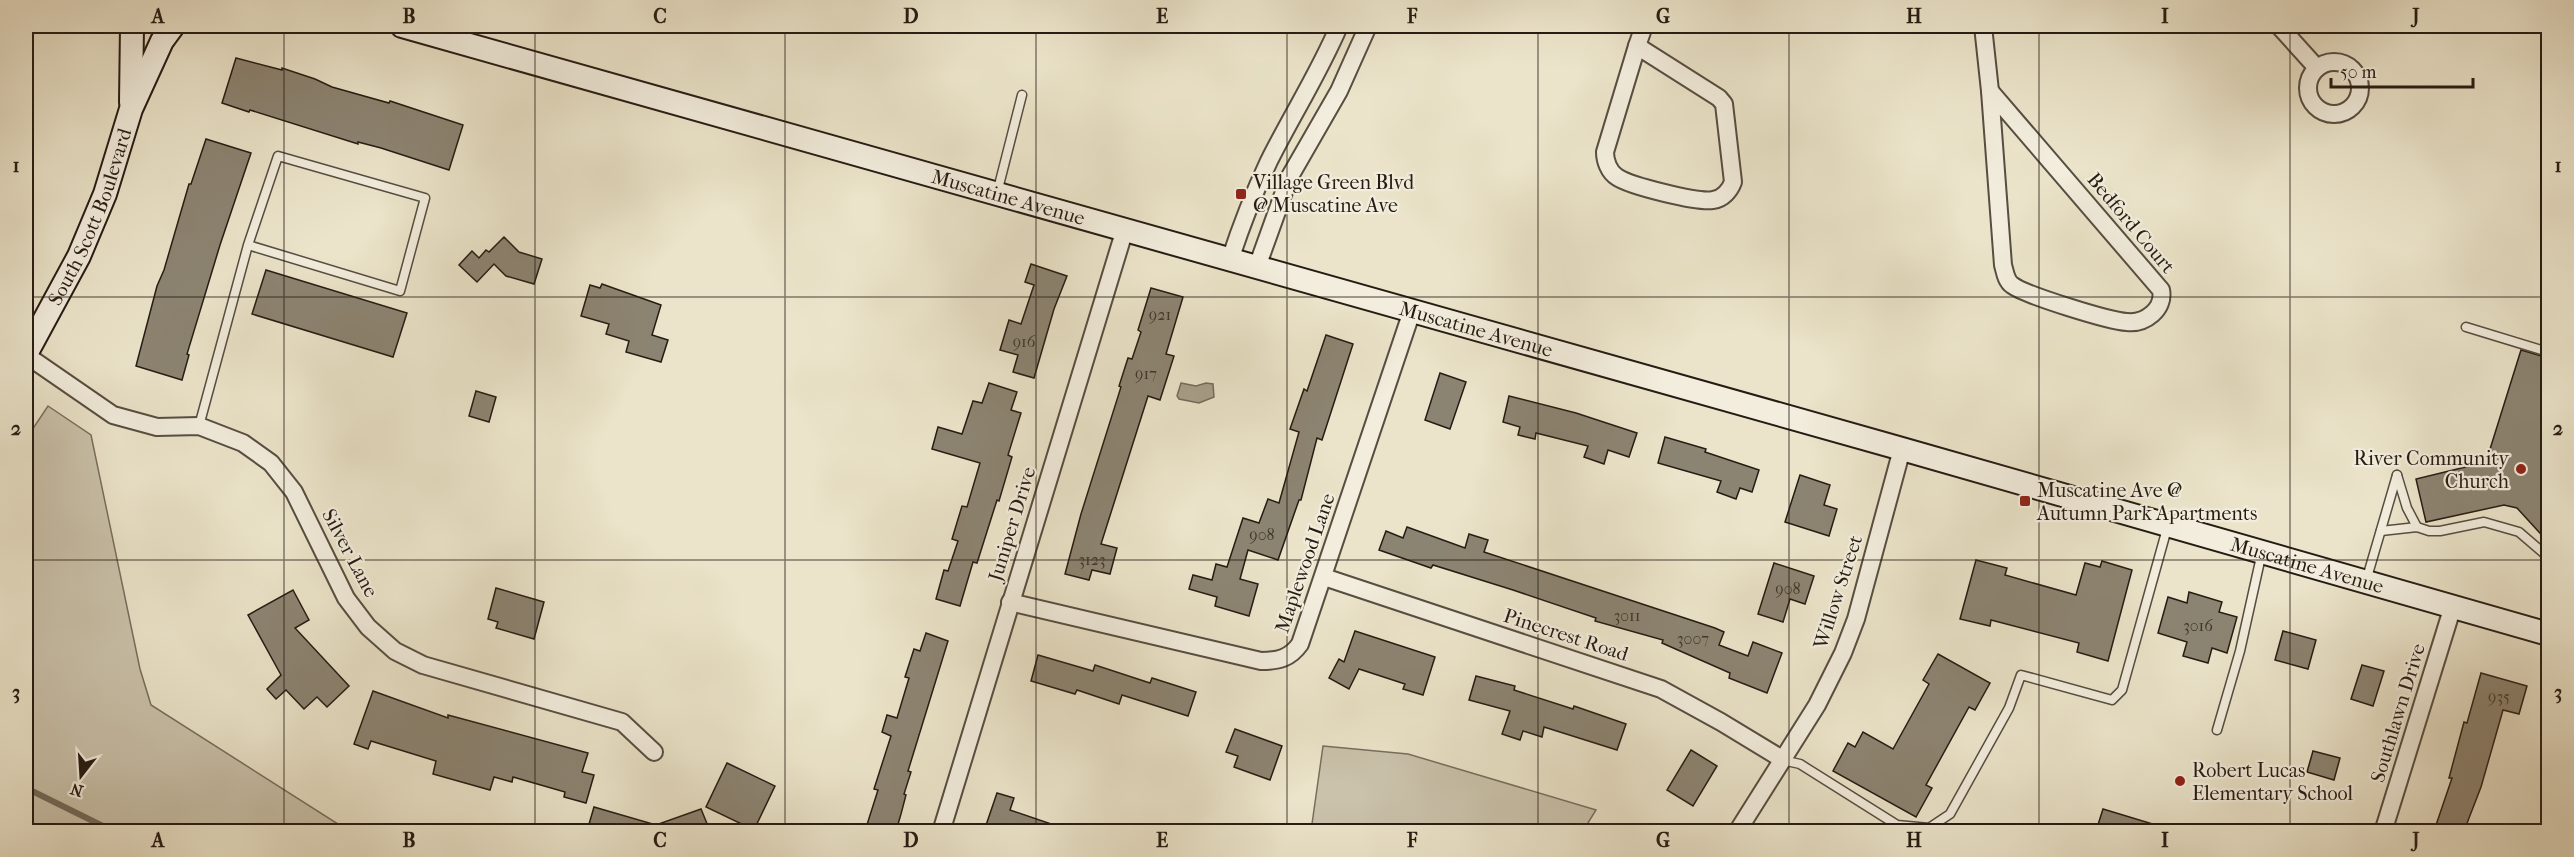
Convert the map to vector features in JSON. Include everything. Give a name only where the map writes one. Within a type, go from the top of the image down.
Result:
[{"type":"main road","name":"South Scott Boulevard","points":[[131,109],[132,26]]},
{"type":"main road","name":"South Scott Boulevard","points":[[26,355],[79,256],[105,194],[131,109],[162,41],[173,26]]},
{"type":"main road","name":"Muscatine Avenue","points":[[402,26],[1902,448],[2548,634]]},
{"type":"street","points":[[1230,260],[1247,212],[1270,160],[1322,65],[1339,26]]},
{"type":"street","points":[[1257,267],[1289,178],[1340,91],[1368,26]]},
{"type":"street","points":[[1637,46],[1719,98],[1724,104],[1733,182],[1731,188],[1722,197],[1705,201],[1682,197],[1616,177],[1608,166],[1605,152],[1637,46],[1644,26]]},
{"type":"street","name":"Bedford Court","points":[[1983,26],[2003,265],[2008,280],[2028,294],[2128,323],[2149,318],[2158,306],[2162,295],[2161,290],[1990,91]]},
{"type":"street","points":[[2279,26],[2317,68]]},
{"type":"street","name":"Juniper Drive","points":[[941,831],[1125,230]]},
{"type":"street","name":"Maplewood Lane","points":[[1010,602],[1247,658],[1274,661],[1284,659],[1294,652],[1300,644],[1324,577],[1412,311]]},
{"type":"street","name":"Silver Lane","points":[[26,355],[113,415],[157,427],[199,426],[243,442],[271,463],[294,492],[346,598],[368,627],[395,651],[423,665],[622,722],[654,752]]},
{"type":"street","name":"Willow Street","points":[[1737,831],[1817,705],[1843,653],[1856,620],[1902,448]]},
{"type":"street","name":"Pinecrest Road","points":[[1324,577],[1661,689],[1782,759]]},
{"type":"street","name":"Southlawn Drive","points":[[2383,831],[2453,606]]},
{"type":"lane","points":[[997,194],[1022,95]]},
{"type":"lane","points":[[199,426],[249,245],[278,156],[425,198],[400,291],[249,245]]},
{"type":"lane","points":[[2466,327],[2548,352]]},
{"type":"lane","points":[[2366,581],[2397,475],[2407,508],[2418,527]]},
{"type":"lane","points":[[2381,531],[2418,527],[2429,531],[2440,531],[2484,522],[2518,532],[2548,557]]},
{"type":"lane","points":[[1782,759],[1800,764],[1897,825],[1929,828],[1950,814],[2009,708],[2020,675],[2112,700],[2122,690],[2169,525]]},
{"type":"lane","points":[[2217,730],[2240,651],[2263,552]]},
{"type":"shaded area","points":[[1181,383],[1196,386],[1206,383],[1213,384],[1214,397],[1199,403],[1179,399],[1177,396]]},
{"type":"shaded area","points":[[48,406],[91,435],[140,669],[151,705],[349,831],[26,831],[26,439]]},
{"type":"shaded area","points":[[1323,746],[1408,754],[1596,810],[1583,831],[1311,831]]},
{"type":"building","points":[[236,58],[282,70],[282,68],[332,87],[389,103],[390,101],[463,125],[449,170],[381,148],[358,142],[358,144],[222,103]]},
{"type":"building","points":[[206,139],[251,153],[220,245],[187,354],[189,355],[182,380],[136,366],[157,286],[164,270],[189,184],[191,184]]},
{"type":"building","points":[[504,237],[519,252],[542,259],[534,284],[506,276],[494,264],[477,282],[459,265],[472,251],[479,258],[486,250],[489,252]]},
{"type":"building","points":[[1031,264],[1067,276],[1054,309],[1034,378],[1013,372],[1018,355],[1000,350],[1009,320],[1021,324],[1034,285],[1025,282]]},
{"type":"building","points":[[266,270],[407,313],[393,357],[252,314]]},
{"type":"building","points":[[602,284],[661,305],[652,335],[668,340],[661,362],[626,352],[629,341],[606,334],[609,324],[581,316],[590,285],[600,288]]},
{"type":"building","points":[[1151,288],[1183,297],[1166,354],[1174,356],[1160,400],[1148,396],[1101,544],[1117,548],[1110,574],[1092,570],[1089,580],[1065,574],[1081,514],[1121,387],[1119,386],[1128,358],[1132,359],[1141,332],[1138,330]]},
{"type":"building","points":[[1326,335],[1353,344],[1322,440],[1317,438],[1301,500],[1299,500],[1278,560],[1248,550],[1240,579],[1258,584],[1249,616],[1215,606],[1217,597],[1189,589],[1193,575],[1212,580],[1216,564],[1227,567],[1243,518],[1259,523],[1268,499],[1279,503],[1299,432],[1290,429],[1304,389],[1307,391]]},
{"type":"building","points":[[2521,350],[2548,358],[2548,542],[2517,508],[2504,505],[2426,522],[2416,479],[2486,462]]},
{"type":"building","points":[[1440,373],[1466,382],[1450,429],[1425,420]]},
{"type":"building","points":[[989,383],[1017,392],[1011,410],[1021,413],[1008,455],[1012,457],[999,501],[997,500],[977,563],[973,562],[960,606],[936,599],[944,570],[948,571],[958,541],[952,539],[962,506],[967,507],[980,463],[932,449],[938,427],[962,434],[973,401],[982,403]]},
{"type":"building","points":[[476,391],[496,397],[489,422],[469,416]]},
{"type":"building","points":[[1509,396],[1576,413],[1637,433],[1629,457],[1608,450],[1604,464],[1584,457],[1588,446],[1536,433],[1535,439],[1518,435],[1520,427],[1503,422]]},
{"type":"building","points":[[1665,437],[1706,449],[1705,452],[1759,470],[1752,492],[1740,488],[1736,499],[1717,492],[1721,481],[1658,463]]},
{"type":"building","points":[[1800,475],[1830,485],[1824,505],[1837,509],[1829,536],[1785,522]]},
{"type":"building","points":[[1407,527],[1465,548],[1469,534],[1488,540],[1484,552],[1715,628],[1724,632],[1719,645],[1748,656],[1753,642],[1782,653],[1767,693],[1729,678],[1730,673],[1662,643],[1663,640],[1595,621],[1596,618],[1513,590],[1433,565],[1431,568],[1379,550],[1386,531],[1403,538]]},
{"type":"building","points":[[1976,560],[2007,568],[2005,575],[2076,595],[2085,563],[2100,567],[2102,561],[2132,570],[2108,661],[2077,652],[2079,643],[1991,620],[1990,626],[1960,619]]},
{"type":"building","points":[[1774,563],[1814,576],[1805,604],[1790,599],[1783,622],[1758,614]]},
{"type":"building","points":[[496,588],[544,602],[534,639],[496,628],[498,622],[488,619]]},
{"type":"building","points":[[293,590],[309,620],[295,628],[349,686],[327,707],[317,697],[304,709],[286,690],[276,699],[267,689],[281,675],[248,615]]},
{"type":"building","points":[[2189,592],[2222,602],[2219,612],[2237,617],[2227,653],[2212,648],[2208,663],[2183,656],[2187,642],[2158,633],[2168,597],[2187,603]]},
{"type":"building","points":[[1355,631],[1435,657],[1423,695],[1403,689],[1405,684],[1359,669],[1349,689],[1329,678],[1339,659],[1344,662]]},
{"type":"building","points":[[2283,631],[2316,640],[2308,669],[2275,660]]},
{"type":"building","points":[[926,633],[948,641],[908,771],[911,772],[896,831],[865,831],[878,790],[874,789],[891,736],[882,732],[887,715],[897,718],[909,678],[905,677],[914,649],[920,651]]},
{"type":"building","points":[[1938,654],[1990,683],[1975,710],[1969,707],[1926,785],[1932,788],[1916,817],[1833,771],[1848,743],[1855,747],[1863,732],[1893,749],[1929,684],[1923,680]]},
{"type":"building","points":[[1038,655],[1093,671],[1095,665],[1150,683],[1152,678],[1196,692],[1188,716],[1122,695],[1119,704],[1077,690],[1075,694],[1031,681]]},
{"type":"building","points":[[2362,665],[2384,671],[2373,706],[2351,699]]},
{"type":"building","points":[[2481,673],[2527,686],[2519,714],[2503,710],[2481,787],[2464,831],[2434,831],[2452,778],[2449,778],[2464,722],[2467,723]]},
{"type":"building","points":[[1476,676],[1515,686],[1514,690],[1573,709],[1574,706],[1626,724],[1617,750],[1544,727],[1542,737],[1523,731],[1520,740],[1502,734],[1510,711],[1469,700]]},
{"type":"building","points":[[373,691],[448,718],[448,715],[588,753],[582,772],[594,775],[586,803],[564,797],[565,792],[513,777],[512,782],[494,777],[490,790],[433,774],[436,761],[371,741],[368,749],[354,744]]},
{"type":"building","points":[[1235,729],[1282,746],[1270,780],[1234,767],[1238,756],[1226,752]]},
{"type":"building","points":[[1691,750],[1717,766],[1693,806],[1667,790]]},
{"type":"building","points":[[2313,751],[2340,758],[2334,780],[2307,772]]},
{"type":"building","points":[[727,763],[775,786],[754,830],[706,807]]},
{"type":"building","points":[[997,793],[1014,798],[1010,810],[1066,829],[1066,831],[984,831]]},
{"type":"building","points":[[594,807],[656,825],[701,809],[710,831],[587,831]]},
{"type":"building","points":[[2103,809],[2166,828],[2166,831],[2096,831]]},
{"type":"waterway","points":[[26,788],[115,832]]},
{"type":"place","name":"Village Green Blvd @ Muscatine Ave","points":[[1241,194]]},
{"type":"place","name":"River Community Church","points":[[2521,469]]},
{"type":"place","name":"Muscatine Ave @ Autumn Park Apartments","points":[[2025,501]]},
{"type":"place","name":"Robert Lucas Elementary School","points":[[2180,781]]}]
